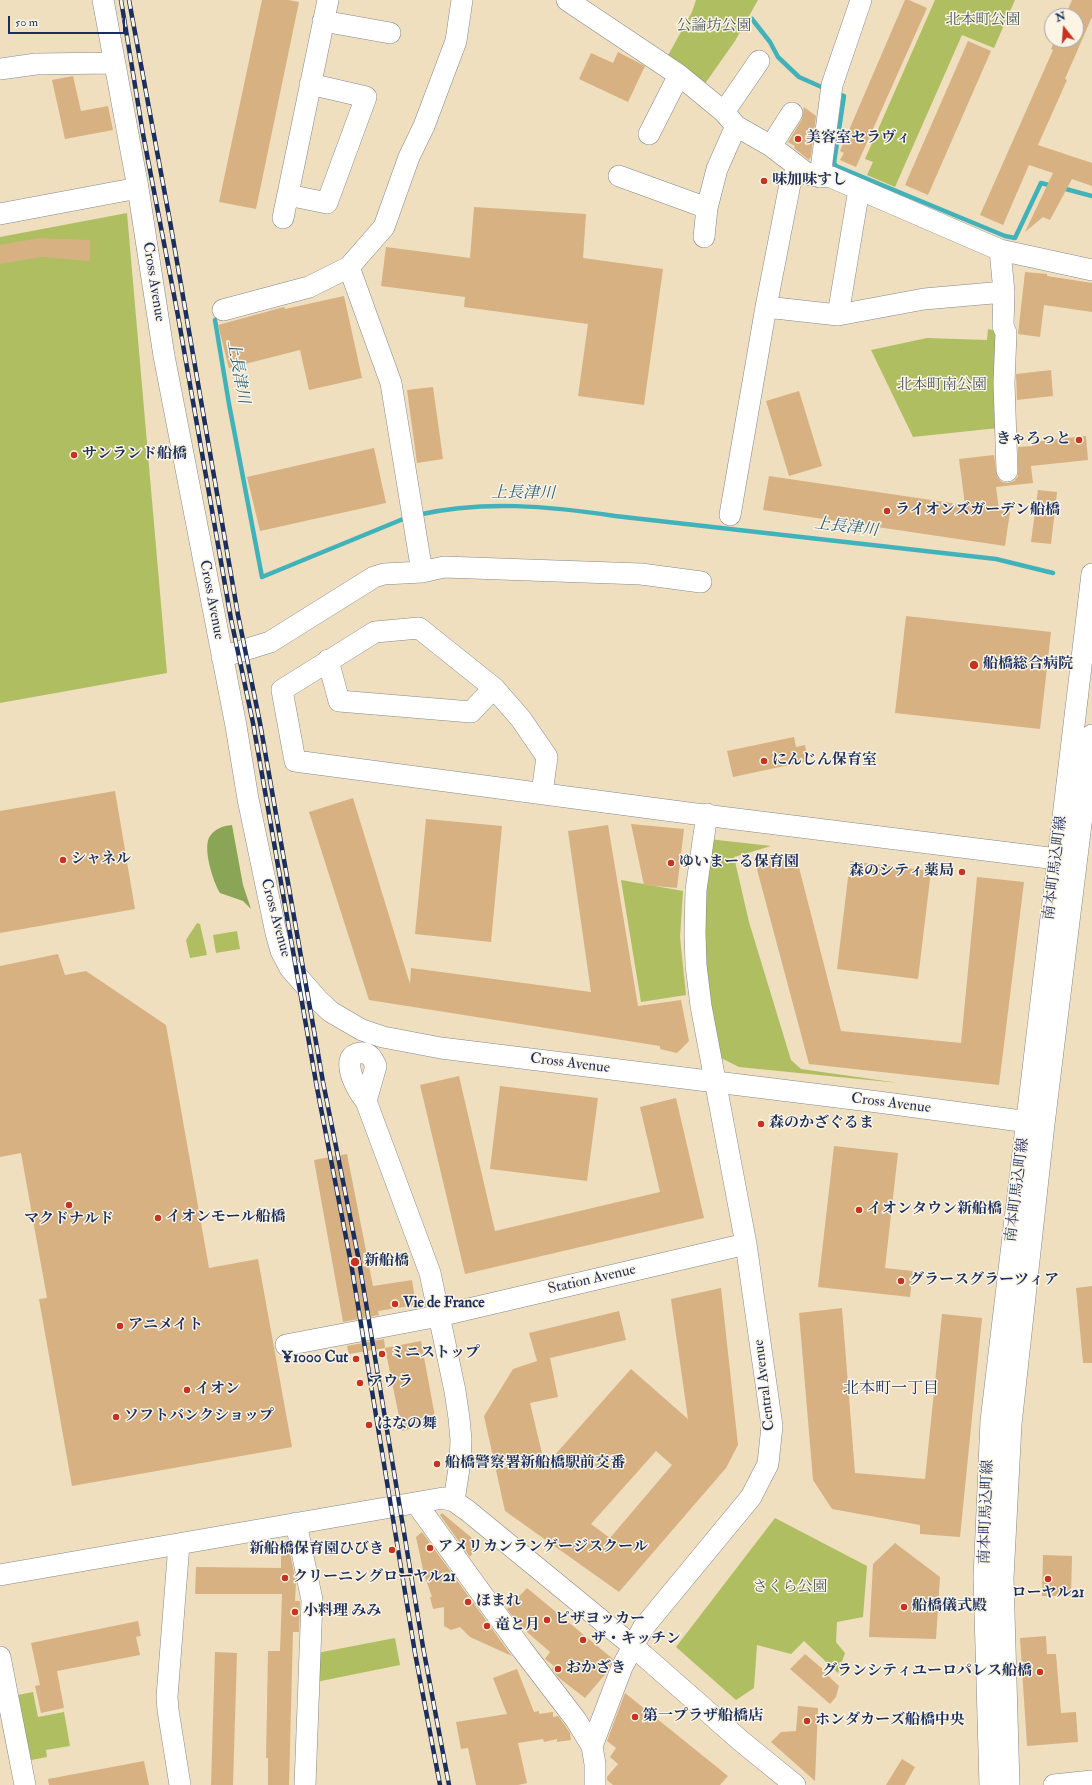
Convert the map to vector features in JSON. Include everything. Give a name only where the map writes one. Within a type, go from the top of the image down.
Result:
[{"type":"street","name":"Cross Avenue","points":[[103,0],[138,188],[164,356],[249,806],[276,933],[290,968],[318,1000],[331,1012],[362,1030],[383,1037],[441,1048],[715,1081],[1035,1123]]},
{"type":"street","points":[[283,218],[328,0]]},
{"type":"street","points":[[223,310],[309,286],[348,267],[384,228],[409,157],[424,126],[456,41],[462,0]]},
{"type":"street","points":[[567,0],[679,75],[730,119],[771,146],[809,175],[831,177],[1000,250],[1092,270]]},
{"type":"street","points":[[820,177],[832,86],[861,0]]},
{"type":"street","points":[[323,21],[390,33]]},
{"type":"street","points":[[704,237],[707,208],[730,119],[759,61]]},
{"type":"street","points":[[0,69],[36,64],[114,63]]},
{"type":"street","points":[[649,134],[679,75]]},
{"type":"street","points":[[288,195],[326,203],[366,97],[310,84]]},
{"type":"street","points":[[771,146],[792,113]]},
{"type":"street","points":[[730,515],[766,307],[790,184],[798,167]]},
{"type":"street","points":[[619,176],[707,208]]},
{"type":"street","points":[[0,214],[138,188]]},
{"type":"street","points":[[838,316],[859,189]]},
{"type":"street","points":[[1000,250],[1004,292],[1003,326],[1006,333],[1004,383],[1007,471]]},
{"type":"street","points":[[348,267],[391,383],[422,572]]},
{"type":"street","points":[[766,307],[838,316],[924,299],[1004,292]]},
{"type":"street","points":[[222,657],[270,642],[374,577],[384,574],[422,572],[444,567],[641,574],[701,582]]},
{"type":"street","name":"南本町馬込町線","points":[[990,1785],[994,1578],[1001,1422],[1035,1123],[1057,859],[1092,574]]},
{"type":"street","points":[[542,793],[547,757],[521,718],[494,688],[419,628],[375,632],[282,690],[295,761],[354,768],[542,793],[1057,859]]},
{"type":"street","points":[[328,660],[339,701],[471,712],[494,688]]},
{"type":"street","name":"南本町馬込町線","points":[[1035,1123],[1092,735]]},
{"type":"street","name":"Central Avenue","points":[[592,1746],[622,1667],[647,1623],[751,1497],[768,1464],[772,1426],[746,1244],[701,1006],[695,933],[696,890],[706,814]]},
{"type":"street","points":[[366,1101],[430,1273],[455,1390],[461,1440],[459,1468],[454,1501]]},
{"type":"street","name":"Station Avenue","points":[[286,1345],[439,1316],[746,1244]]},
{"type":"street","points":[[0,1575],[443,1498],[454,1501],[634,1647],[795,1785]]},
{"type":"street","points":[[416,1503],[521,1648],[576,1720],[592,1746],[596,1764],[595,1785]]},
{"type":"street","points":[[296,1523],[312,1600],[305,1785]]},
{"type":"street","points":[[179,1544],[168,1710],[180,1785]]},
{"type":"street","name":"南本町馬込町線","points":[[994,1578],[1009,1785]]},
{"type":"street","points":[[0,1657],[25,1785]]},
{"type":"street","points":[[1066,1785],[1092,1781]]},
{"type":"green space","name":"公論坊公園","points":[[696,0],[758,0],[735,41],[704,85],[666,59],[692,12]]},
{"type":"green space","name":"北本町公園","points":[[935,0],[1015,0],[994,48],[962,35],[895,187],[867,175],[873,162],[865,159]]},
{"type":"green space","name":"サンランド船橋","points":[[127,213],[167,673],[0,703],[0,237]]},
{"type":"green space","name":"北本町南公園","points":[[988,329],[1001,332],[998,428],[913,437],[871,350],[927,338],[987,340]]},
{"type":"green space","points":[[232,825],[243,885],[251,909],[243,901],[220,893],[214,881],[209,864],[207,848],[210,836],[220,828]]},
{"type":"green space","points":[[709,839],[771,846],[734,857],[749,922],[791,1060],[801,1069],[899,1083],[739,1067],[717,1056],[702,938]]},
{"type":"green space","points":[[621,880],[683,891],[680,937],[686,995],[641,1002]]},
{"type":"green space","points":[[197,923],[200,924],[207,955],[190,958],[186,940]]},
{"type":"green space","points":[[237,931],[240,949],[216,953],[213,935]]},
{"type":"green space","name":"さくら公園","points":[[775,1518],[867,1566],[863,1617],[837,1622],[836,1642],[845,1653],[838,1673],[804,1641],[791,1654],[757,1645],[754,1688],[736,1700],[676,1647]]},
{"type":"green space","points":[[395,1638],[400,1665],[316,1682],[317,1653]]},
{"type":"green space","points":[[33,1692],[38,1717],[64,1712],[70,1746],[46,1750],[47,1757],[26,1761],[13,1696]]},
{"type":"building","points":[[262,0],[288,0],[299,2],[256,209],[219,202]]},
{"type":"building","points":[[905,0],[909,0],[927,8],[856,167],[840,160],[844,153],[840,151]]},
{"type":"building","points":[[1072,0],[1092,0],[1092,17],[1084,35],[1084,8],[1068,8]]},
{"type":"building","points":[[968,41],[991,51],[928,195],[905,185]]},
{"type":"building","points":[[1078,48],[1065,79],[1067,80],[1038,145],[1092,163],[1092,186],[1072,179],[1050,220],[1043,217],[1025,232],[1053,173],[1029,165],[1003,225],[980,215],[1053,50],[1051,49]]},
{"type":"building","points":[[618,52],[645,66],[628,102],[579,79],[591,53],[613,63]]},
{"type":"building","points":[[73,76],[81,111],[108,106],[113,130],[65,139],[52,80]]},
{"type":"building","points":[[804,107],[816,116],[814,134],[811,137],[813,138],[811,156],[809,160],[794,148],[795,146],[788,142],[802,119]]},
{"type":"building","points":[[474,207],[586,214],[583,258],[663,269],[644,405],[578,396],[588,324],[464,307],[465,297],[381,286],[386,247],[470,258]]},
{"type":"building","points":[[39,238],[90,240],[90,261],[41,257],[0,264],[0,245]]},
{"type":"building","points":[[1025,272],[1047,274],[1047,276],[1092,283],[1092,312],[1044,305],[1040,337],[1018,334]]},
{"type":"building","points":[[344,296],[362,378],[309,390],[300,350],[229,368],[218,325],[284,307],[285,309]]},
{"type":"building","points":[[1051,370],[1053,396],[1017,400],[1016,374]]},
{"type":"building","points":[[433,387],[443,459],[417,463],[407,390]]},
{"type":"building","points":[[799,391],[822,466],[789,476],[766,401]]},
{"type":"building","name":"ライオンズガーデン船橋","points":[[1086,436],[1088,460],[1031,466],[1033,483],[996,487],[999,510],[1010,512],[1005,546],[763,510],[769,476],[965,505],[959,459],[994,455],[997,477],[1002,482],[1008,483],[1014,481],[1018,476],[1018,447],[1032,446],[1032,442]]},
{"type":"building","points":[[374,448],[386,503],[260,531],[247,477]]},
{"type":"building","points":[[1038,490],[1057,492],[1051,544],[1031,542]]},
{"type":"building","points":[[906,616],[1051,632],[1040,729],[895,713]]},
{"type":"building","points":[[794,737],[796,747],[805,745],[808,761],[733,777],[727,751]]},
{"type":"building","name":"シャネル","points":[[115,791],[135,909],[0,933],[0,811]]},
{"type":"building","points":[[353,798],[410,984],[411,968],[591,992],[568,831],[608,825],[638,1006],[681,1000],[689,1041],[677,1053],[660,1049],[660,1046],[369,1000],[309,812]]},
{"type":"building","points":[[426,819],[502,826],[491,942],[415,934]]},
{"type":"building","points":[[631,824],[684,829],[677,888],[644,885]]},
{"type":"building","points":[[795,852],[841,1031],[961,1043],[977,877],[1024,882],[999,1085],[809,1064],[755,862]]},
{"type":"building","points":[[850,861],[931,871],[918,979],[837,969]]},
{"type":"building","points":[[58,954],[65,975],[86,971],[166,1025],[209,1268],[258,1259],[292,1447],[72,1486],[39,1299],[47,1298],[21,1153],[0,1157],[0,966]]},
{"type":"building","points":[[459,1076],[495,1231],[660,1192],[640,1107],[676,1098],[704,1218],[465,1274],[420,1085]]},
{"type":"building","points":[[500,1086],[598,1098],[587,1181],[490,1169]]},
{"type":"building","name":"イオンタウン新船橋","points":[[834,1146],[898,1153],[885,1268],[913,1271],[910,1297],[818,1287]]},
{"type":"building","name":"新船橋","points":[[347,1154],[373,1286],[412,1280],[416,1305],[378,1311],[379,1315],[343,1322],[314,1160]]},
{"type":"building","points":[[1092,1286],[1092,1363],[1083,1363],[1076,1288]]},
{"type":"building","points":[[721,1288],[738,1445],[726,1468],[619,1592],[505,1511],[484,1416],[513,1369],[537,1361],[529,1333],[619,1311],[626,1340],[550,1358],[558,1397],[530,1403],[545,1466],[631,1369],[688,1419],[671,1299]],"holes":[[[656,1451],[672,1465],[610,1538],[591,1524]]]},
{"type":"building","points":[[842,1308],[855,1473],[925,1479],[942,1314],[982,1318],[960,1537],[920,1534],[920,1525],[832,1509],[813,1480],[799,1313]]},
{"type":"building","points":[[384,1339],[385,1348],[349,1354],[347,1346]]},
{"type":"building","points":[[421,1341],[436,1422],[402,1431],[385,1348]]},
{"type":"building","points":[[442,1513],[479,1544],[470,1557],[440,1515]]},
{"type":"building","points":[[422,1532],[512,1656],[470,1637],[460,1627],[451,1630],[444,1626],[444,1607],[433,1609],[430,1597],[432,1597],[424,1574],[416,1537]]},
{"type":"building","name":"船橋儀式殿","points":[[895,1543],[940,1577],[936,1639],[869,1637],[873,1564]]},
{"type":"building","points":[[290,1553],[296,1582],[295,1601],[300,1601],[299,1632],[293,1632],[289,1785],[268,1785],[268,1758],[266,1758],[268,1651],[280,1651],[282,1594],[195,1594],[196,1567],[281,1568],[281,1554]]},
{"type":"building","points":[[1043,1555],[1072,1556],[1071,1596],[1042,1596]]},
{"type":"building","points":[[527,1588],[613,1659],[608,1671],[585,1698],[559,1678],[552,1669],[554,1666],[545,1659],[550,1652],[520,1626],[507,1609]]},
{"type":"building","points":[[138,1621],[141,1636],[136,1637],[140,1655],[57,1671],[64,1708],[41,1713],[35,1686],[40,1685],[31,1643]]},
{"type":"building","points":[[1046,1636],[1047,1654],[1056,1654],[1061,1713],[1076,1712],[1078,1742],[1027,1746],[1020,1638]]},
{"type":"building","points":[[215,1652],[237,1653],[233,1785],[211,1785]]},
{"type":"building","points":[[805,1654],[825,1671],[824,1672],[839,1686],[836,1697],[830,1704],[790,1669]]},
{"type":"building","points":[[517,1669],[534,1712],[539,1711],[539,1714],[553,1712],[553,1717],[558,1716],[570,1733],[571,1740],[557,1742],[557,1739],[544,1742],[543,1739],[518,1743],[527,1783],[518,1785],[476,1785],[468,1748],[461,1749],[456,1722],[507,1714],[493,1678]]},
{"type":"building","name":"第一プラザ船橋店","points":[[625,1693],[728,1776],[720,1785],[613,1785],[607,1780],[607,1777],[618,1764],[610,1757],[616,1748],[607,1741]]},
{"type":"building","points":[[798,1706],[818,1708],[815,1781],[771,1742],[781,1732],[796,1731]]},
{"type":"building","points":[[902,1759],[915,1767],[905,1785],[886,1785]]},
{"type":"building","points":[[144,1761],[149,1785],[49,1785],[48,1779]]},
{"type":"waterway","points":[[752,19],[770,42],[778,57],[799,77],[826,89]]},
{"type":"waterway","points":[[836,93],[844,96],[834,163],[836,166],[1005,236],[1015,238],[1041,183],[1053,186]]},
{"type":"waterway","points":[[1062,188],[1092,196]]},
{"type":"waterway","name":"上長津川","points":[[215,320],[229,404],[262,577],[408,517]]},
{"type":"waterway","name":"上長津川","points":[[417,515],[466,507],[541,507],[996,559],[1053,573]]},
{"type":"railway","points":[[121,0],[143,134],[178,316],[231,619],[253,723],[317,1088],[351,1263],[415,1653],[440,1785]]},
{"type":"railway","points":[[129,0],[171,227],[238,615],[260,723],[323,1082],[359,1261],[423,1647],[449,1785]]},
{"type":"place","name":"美容室セラヴィ","points":[[798,139]]},
{"type":"place","name":"味加味すし","points":[[764,181]]},
{"type":"place","name":"きゃろっと","points":[[1079,440]]},
{"type":"place","name":"サンランド船橋","points":[[74,455]]},
{"type":"place","name":"ライオンズガーデン船橋","points":[[887,511]]},
{"type":"place","name":"船橋総合病院","points":[[974,665]]},
{"type":"place","name":"にんじん保育室","points":[[764,761]]},
{"type":"place","name":"シャネル","points":[[63,860]]},
{"type":"place","name":"ゆいまーる保育園","points":[[671,863]]},
{"type":"place","name":"森のシティ薬局","points":[[962,872]]},
{"type":"place","name":"森のかざぐるま","points":[[761,1124]]},
{"type":"place","name":"マクドナルド","points":[[69,1205]]},
{"type":"place","name":"イオンタウン新船橋","points":[[859,1210]]},
{"type":"place","name":"イオンモール船橋","points":[[158,1218]]},
{"type":"place","name":"新船橋","points":[[355,1262]]},
{"type":"place","name":"グラースグラーツィア","points":[[901,1281]]},
{"type":"place","name":"Vie de France","points":[[395,1304]]},
{"type":"place","name":"アニメイト","points":[[120,1326]]},
{"type":"place","name":"ミニストップ","points":[[382,1354]]},
{"type":"place","name":"¥1000 Cut","points":[[356,1359]]},
{"type":"place","name":"アウラ","points":[[360,1383]]},
{"type":"place","name":"イオン","points":[[187,1390]]},
{"type":"place","name":"ソフトバンクショップ","points":[[116,1417]]},
{"type":"place","name":"はなの舞","points":[[369,1425]]},
{"type":"place","name":"船橋警察署新船橋駅前交番","points":[[437,1464]]},
{"type":"place","name":"アメリカンランゲージスクール","points":[[430,1548]]},
{"type":"place","name":"新船橋保育園ひびき","points":[[392,1550]]},
{"type":"place","name":"クリーニングローヤル21","points":[[285,1578]]},
{"type":"place","name":"ローヤル21","points":[[1048,1579]]},
{"type":"place","name":"ほまれ","points":[[468,1602]]},
{"type":"place","name":"船橋儀式殿","points":[[904,1607]]},
{"type":"place","name":"小料理 みみ","points":[[295,1612]]},
{"type":"place","name":"ピザヨッカー","points":[[547,1620]]},
{"type":"place","name":"竜と月","points":[[487,1626]]},
{"type":"place","name":"ザ・キッチン","points":[[583,1640]]},
{"type":"place","name":"おかざき","points":[[558,1669]]},
{"type":"place","name":"グランシティユーロパレス船橋","points":[[1040,1672]]},
{"type":"place","name":"第一プラザ船橋店","points":[[635,1717]]},
{"type":"place","name":"ホンダカーズ船橋中央","points":[[807,1721]]},
{"type":"district","name":"北本町一丁目","points":[[891,1390]]}]
